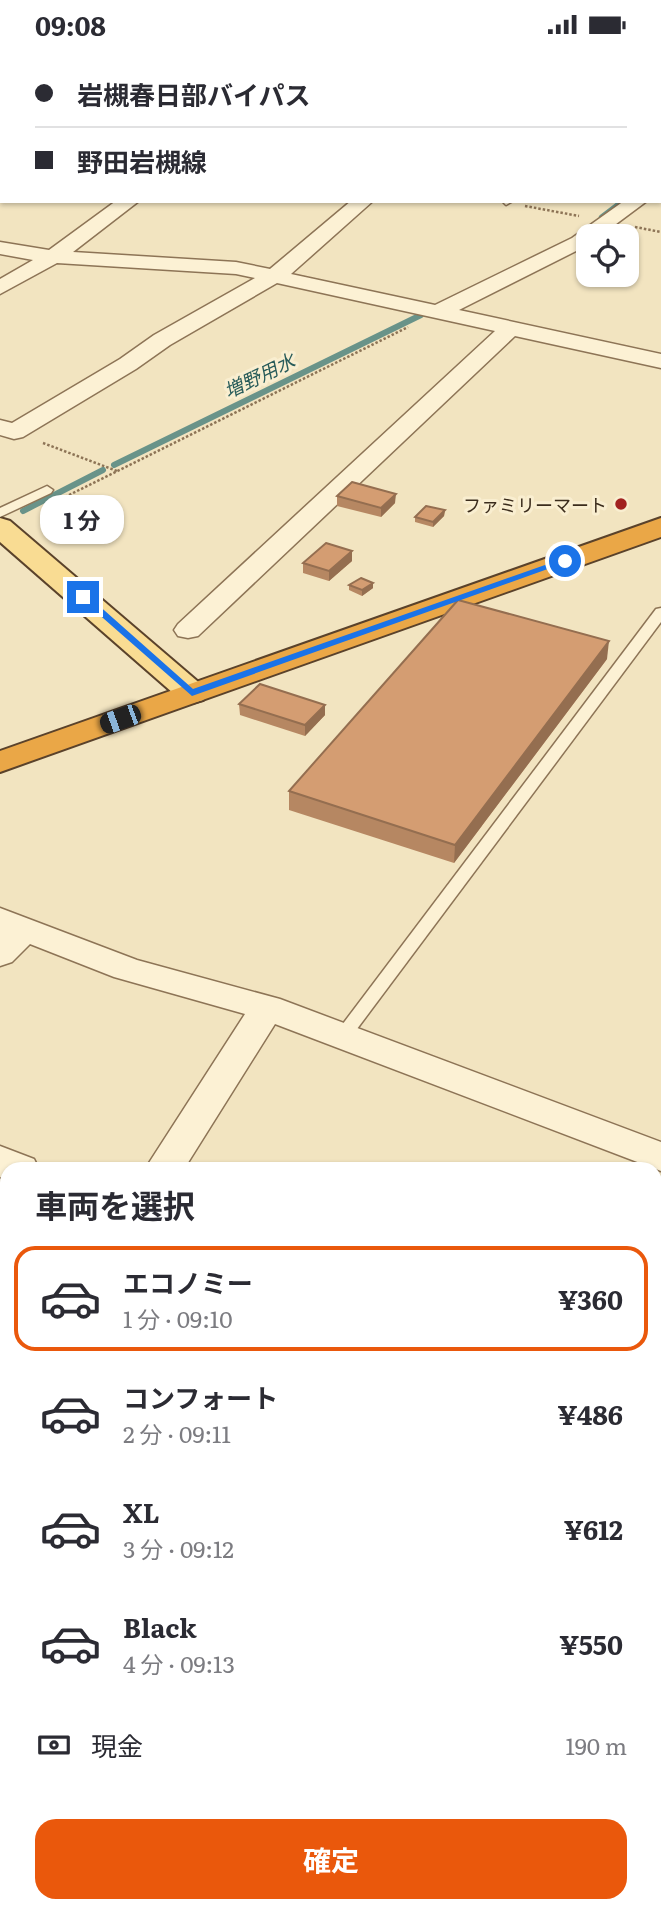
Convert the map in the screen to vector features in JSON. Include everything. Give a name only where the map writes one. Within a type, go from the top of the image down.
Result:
[{"type":"highway","points":[[0,762],[184,685],[661,512]]},
{"type":"highway","points":[[0,740],[184,685],[661,527]]},
{"type":"main road","points":[[0,527],[184,685]]},
{"type":"street","points":[[0,288],[53,257],[126,203]]},
{"type":"street","points":[[7,430],[275,275],[361,203]]},
{"type":"street","points":[[440,311],[579,242],[634,203]]},
{"type":"street","points":[[0,248],[53,257],[225,267],[275,275],[661,361]]},
{"type":"street","points":[[188,630],[512,327]]},
{"type":"street","points":[[0,954],[12,924],[126,969],[267,1008],[661,1157]]},
{"type":"street","points":[[168,1162],[267,1008]]},
{"type":"lane","points":[[0,513],[47,490]]},
{"type":"lane","points":[[342,1037],[661,613]]},
{"type":"path","points":[[512,203],[610,222]]},
{"type":"path","points":[[60,500],[440,311]]},
{"type":"path","points":[[7,430],[118,471]]},
{"type":"building","points":[[352,482],[396,494],[381,508],[337,496]]},
{"type":"building","points":[[426,506],[445,510],[433,522],[415,517]]},
{"type":"building","points":[[326,543],[352,551],[329,571],[303,563]]},
{"type":"building","points":[[361,578],[373,583],[362,590],[349,585]]},
{"type":"building","points":[[458,600],[609,641],[455,845],[289,791]]},
{"type":"building","points":[[260,684],[325,705],[305,725],[239,704]]},
{"type":"waterway","points":[[601,217],[619,203]]},
{"type":"waterway","name":"増野用水","points":[[114,465],[421,315]]},
{"type":"waterway","name":"増野用水","points":[[23,511],[103,470]]},
{"type":"place","name":"ファミリーマート","points":[[621,504]]},
{"type":"route","points":[[83,597],[192,693],[565,561]]}]
